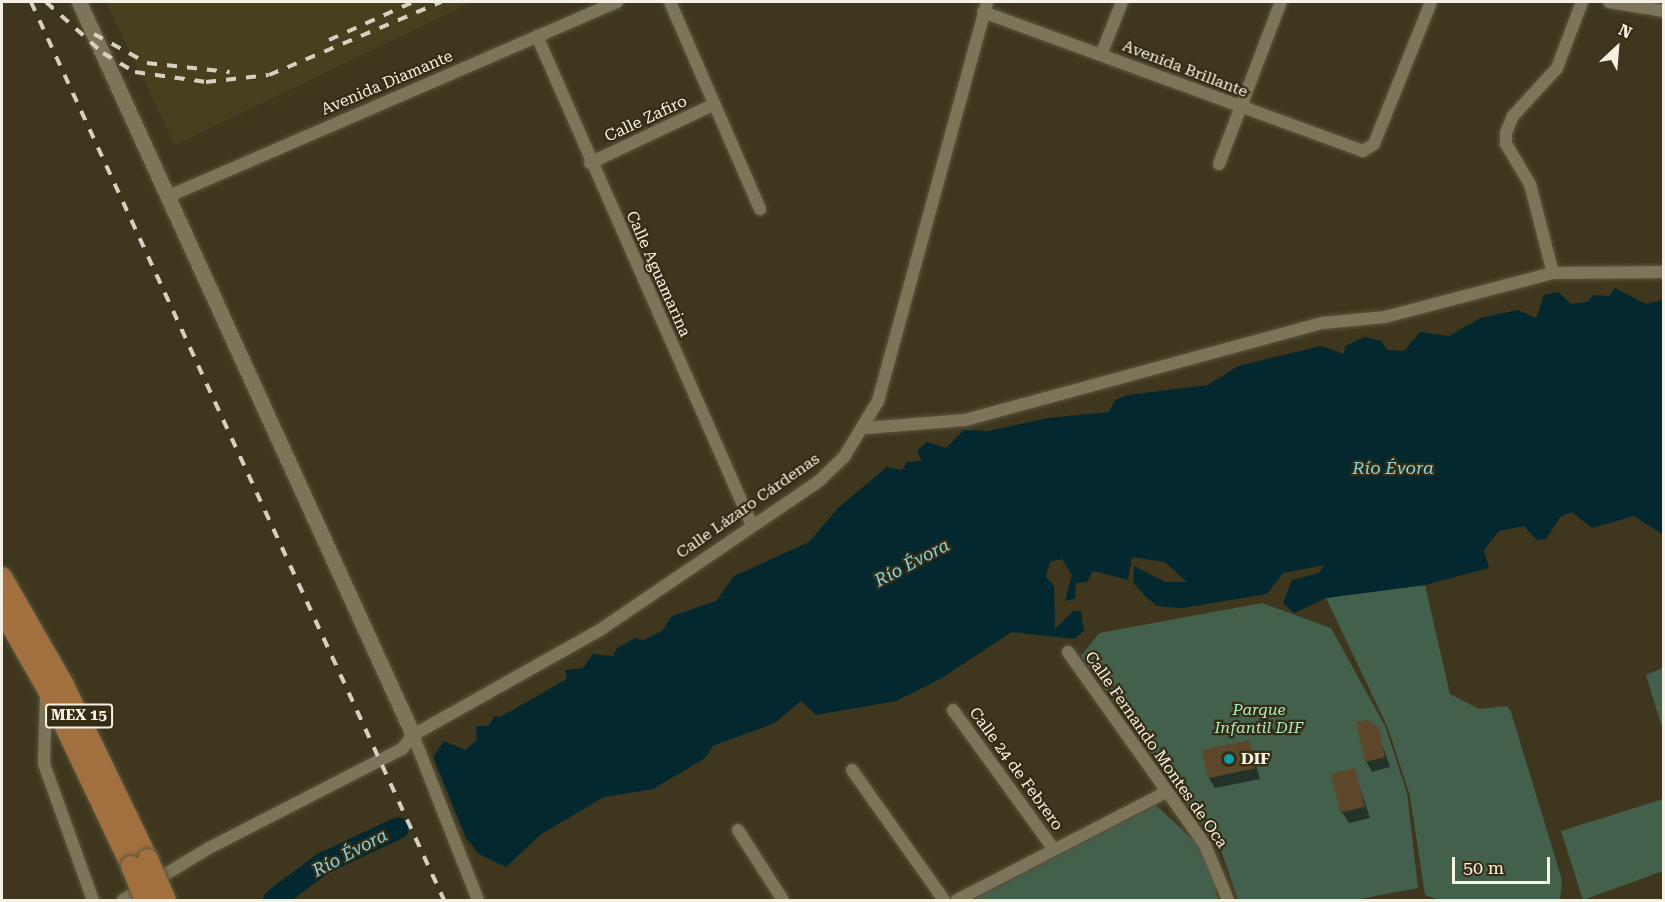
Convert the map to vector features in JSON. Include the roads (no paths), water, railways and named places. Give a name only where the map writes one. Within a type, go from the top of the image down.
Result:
[{"type":"main road","name":"MEX 15","points":[[2,577],[64,685],[139,863],[145,900]]},
{"type":"main road","name":"MEX 15","points":[[2,610],[46,687],[139,863],[166,900]]},
{"type":"street","points":[[79,2],[171,195],[413,735],[478,900]]},
{"type":"street","name":"Avenida Diamante","points":[[171,195],[617,2]]},
{"type":"street","points":[[670,2],[760,209]]},
{"type":"street","points":[[1101,55],[1122,2]]},
{"type":"street","points":[[1219,164],[1281,2]]},
{"type":"street","name":"Avenida Brillante","points":[[985,7],[1101,55],[1356,150],[1374,144],[1431,2]]},
{"type":"street","points":[[1553,273],[1530,183],[1506,144],[1506,133],[1513,116],[1557,68],[1582,2]]},
{"type":"street","points":[[1609,2],[1664,11]]},
{"type":"street","name":"Calle Lázaro Cárdenas","points":[[123,900],[209,848],[402,748],[413,735],[600,630],[751,524],[819,481],[866,428],[985,7]]},
{"type":"street","name":"Calle Aguamarina","points":[[537,36],[590,163],[751,524]]},
{"type":"street","name":"Calle Zafiro","points":[[590,163],[715,104]]},
{"type":"street","points":[[866,428],[965,420],[1323,323],[1385,316],[1553,273],[1664,272]]},
{"type":"street","name":"Calle Fernando Montes de Oca","points":[[1068,652],[1205,845],[1228,900]]},
{"type":"street","points":[[46,687],[44,764],[93,900]]},
{"type":"street","name":"Calle 24 de Febrero","points":[[953,710],[1053,848]]},
{"type":"street","points":[[852,770],[944,900]]},
{"type":"street","points":[[957,900],[1053,848],[1166,792]]},
{"type":"street","points":[[738,830],[783,900]]},
{"type":"water","name":"Río Évora","points":[[1615,288],[1646,304],[1663,300],[1663,535],[1634,516],[1592,528],[1572,512],[1561,516],[1546,539],[1537,540],[1524,526],[1499,531],[1484,550],[1489,568],[1425,585],[1326,598],[1294,613],[1283,603],[1292,580],[1319,573],[1324,565],[1283,573],[1267,594],[1182,608],[1157,606],[1133,582],[1134,566],[1165,582],[1187,582],[1165,562],[1132,557],[1128,580],[1093,571],[1087,582],[1076,583],[1075,599],[1065,601],[1072,575],[1062,559],[1050,562],[1046,577],[1054,586],[1055,629],[1073,611],[1081,611],[1084,631],[1074,639],[1012,632],[940,679],[896,701],[816,715],[801,701],[775,723],[713,746],[704,759],[653,789],[604,797],[540,835],[506,867],[479,854],[466,838],[433,757],[444,741],[465,750],[477,740],[476,726],[488,726],[495,716],[500,717],[567,679],[565,670],[583,668],[593,654],[613,656],[617,648],[635,638],[644,640],[663,630],[672,616],[716,601],[734,576],[809,542],[839,507],[887,467],[902,470],[907,462],[922,461],[917,451],[927,442],[946,448],[964,430],[989,431],[1048,418],[1109,412],[1115,400],[1128,395],[1208,385],[1238,366],[1321,346],[1344,354],[1345,346],[1365,337],[1381,341],[1387,350],[1404,351],[1420,332],[1449,336],[1480,318],[1518,310],[1536,318],[1544,295],[1558,292],[1571,304],[1588,302],[1593,295],[1609,296]]},
{"type":"waterway","name":"Río Évora","points":[[274,900],[322,864],[398,828]]},
{"type":"railway","points":[[31,2],[444,900]]},
{"type":"railway","points":[[46,2],[103,53],[135,72],[206,82],[269,75],[441,2]]},
{"type":"railway","points":[[329,40],[413,2]]},
{"type":"railway","points":[[94,34],[147,63],[230,72]]},
{"type":"place","name":"DIF","points":[[1229,759]]},
{"type":"park label","name":"Parque Infantil DIF","points":[[1259,719]]}]
